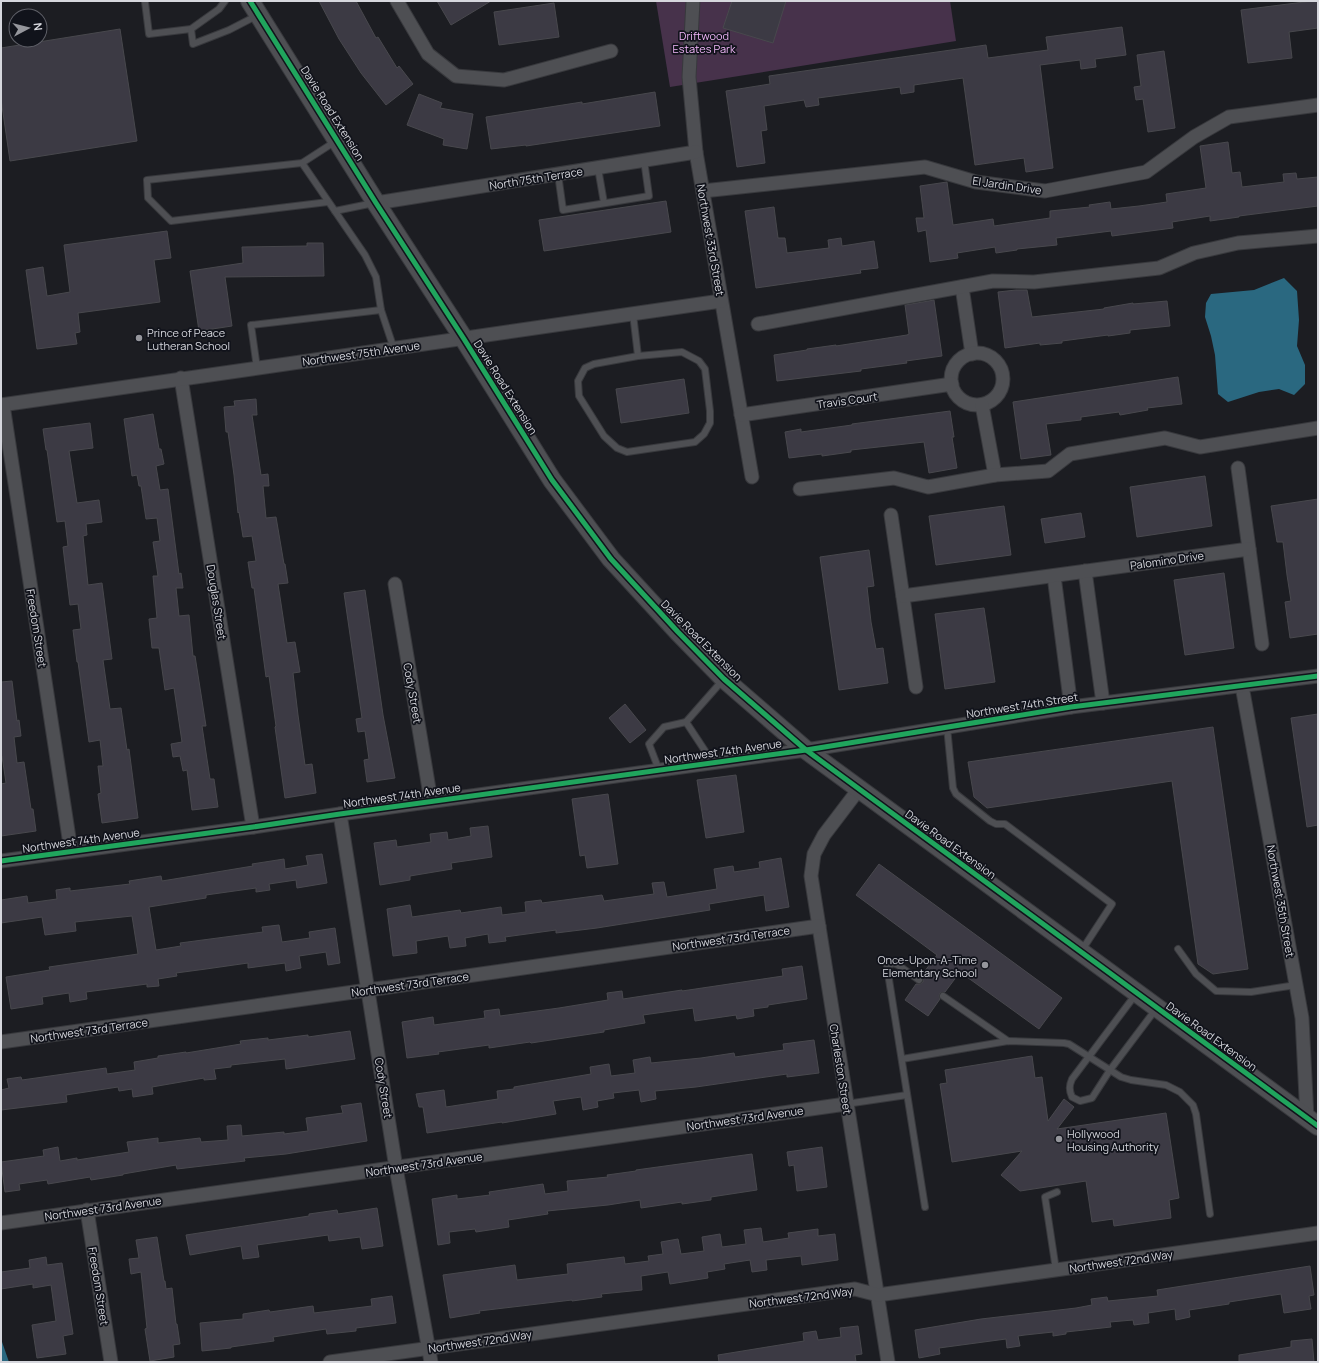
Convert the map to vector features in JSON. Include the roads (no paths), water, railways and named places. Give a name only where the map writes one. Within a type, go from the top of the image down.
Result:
[{"type":"main road","name":"Davie Road Extension","points":[[255,8],[338,139],[376,203],[464,339],[552,480],[611,559],[678,632],[724,679],[806,750],[1313,1122]]},
{"type":"street","points":[[397,1],[428,54],[456,76],[504,80],[611,51]]},
{"type":"street","name":"Northwest 33rd Street","points":[[693,1],[689,77],[696,152],[752,477]]},
{"type":"street","name":"El Jardin Drive","points":[[703,191],[925,167],[976,182],[1045,190],[1146,172],[1194,137],[1229,117],[1318,105]]},
{"type":"street","name":"North 75th Terrace","points":[[376,203],[696,152]]},
{"type":"street","points":[[758,324],[993,281],[1034,282],[1159,268],[1194,252],[1238,243],[1318,236]]},
{"type":"street","points":[[962,287],[972,354]]},
{"type":"street","name":"Northwest 75th Avenue","points":[[2,405],[721,301]]},
{"type":"street","points":[[972,354],[982,354],[992,358],[999,365],[1002,374],[1002,384],[999,394],[992,401],[982,405],[972,405],[963,401],[956,394],[952,384],[952,374],[956,365],[963,358],[972,354]]},
{"type":"street","name":"Douglas Street","points":[[181,378],[253,827]]},
{"type":"street","name":"Travis Court","points":[[741,415],[952,384]]},
{"type":"street","name":"Freedom Street","points":[[2,405],[72,851]]},
{"type":"street","points":[[982,405],[995,475]]},
{"type":"street","points":[[800,488],[894,478],[928,487],[995,475],[1048,471],[1070,454],[1165,438],[1200,447],[1318,428]]},
{"type":"street","points":[[1238,468],[1262,644]]},
{"type":"street","points":[[891,515],[916,686]]},
{"type":"street","name":"Palomino Drive","points":[[903,596],[1249,549]]},
{"type":"street","points":[[1085,571],[1103,703]]},
{"type":"street","points":[[1054,576],[1071,707]]},
{"type":"street","name":"Cody Street","points":[[395,584],[431,801]]},
{"type":"street","points":[[1242,686],[1318,676]]},
{"type":"street","name":"Northwest 74th Street","points":[[806,750],[1071,707],[1242,686]]},
{"type":"street","name":"Northwest 35th Street","points":[[1242,686],[1302,1018],[1313,1122]]},
{"type":"street","name":"Northwest 74th Avenue","points":[[1,861],[806,750]]},
{"type":"street","name":"Charleston Street","points":[[859,789],[824,835],[814,854],[811,876],[888,1362]]},
{"type":"street","name":"Cody Street","points":[[340,814],[396,1168],[431,1362]]},
{"type":"street","name":"Northwest 73rd Terrace","points":[[1,1042],[818,926]]},
{"type":"street","name":"Northwest 73rd Avenue","points":[[1,1223],[846,1104]]},
{"type":"street","name":"Freedom Street","points":[[87,1210],[111,1362]]},
{"type":"street","name":"Northwest 72nd Way","points":[[330,1362],[855,1289],[878,1294],[1318,1234]]},
{"type":"lane","points":[[145,2],[149,34],[191,28],[219,9],[225,1]]},
{"type":"lane","points":[[191,28],[193,44],[229,30],[255,8]]},
{"type":"lane","points":[[328,202],[171,221],[148,198],[147,180],[302,162],[338,139]]},
{"type":"lane","points":[[558,174],[563,210],[649,196],[644,160]]},
{"type":"lane","points":[[302,162],[365,255],[376,277],[381,310],[394,349]]},
{"type":"lane","points":[[598,168],[604,203]]},
{"type":"lane","points":[[335,211],[376,203]]},
{"type":"lane","points":[[256,368],[251,325],[381,310]]},
{"type":"lane","points":[[633,314],[638,356]]},
{"type":"lane","points":[[682,352],[699,361],[705,369],[710,423],[704,434],[695,442],[627,452],[617,448],[604,436],[590,416],[579,396],[578,381],[585,368],[594,364],[638,356],[682,352]]},
{"type":"lane","points":[[659,770],[649,744],[664,727],[686,722],[724,679]]},
{"type":"lane","points":[[686,722],[713,763]]},
{"type":"lane","points":[[947,727],[953,788],[956,794],[990,821],[996,824],[1005,824],[1112,904],[1081,951]]},
{"type":"lane","points":[[1178,949],[1196,974],[1216,991],[1251,992],[1296,985]]},
{"type":"lane","points":[[919,980],[898,964],[893,963],[887,967],[925,1207]]},
{"type":"lane","points":[[1137,992],[1072,1078],[1069,1084],[1069,1091],[1072,1097],[1080,1101],[1092,1098],[1110,1070],[1157,1008]]},
{"type":"lane","points":[[943,996],[1008,1041]]},
{"type":"lane","points":[[902,1059],[1008,1041],[1064,1043],[1069,1044],[1121,1077],[1131,1080],[1166,1085],[1180,1092],[1193,1105],[1196,1114],[1210,1214]]},
{"type":"lane","points":[[846,1104],[907,1095]]},
{"type":"lane","points":[[1056,1270],[1045,1197],[1057,1192]]},
{"type":"water","points":[[1284,278],[1297,291],[1299,320],[1297,346],[1305,365],[1305,384],[1294,395],[1279,389],[1259,392],[1228,402],[1218,394],[1215,355],[1205,317],[1206,303],[1211,294],[1254,290]]},
{"type":"water","points":[[1,1339],[9,1362],[1,1362]]},
{"type":"place","name":"Prince of Peace Lutheran School","points":[[139,338]]},
{"type":"place","name":"Once-Upon-A-Time Elementary School","points":[[985,965]]},
{"type":"place","name":"Hollywood Housing Authority","points":[[1059,1139]]},
{"type":"park label","name":"Driftwood Estates Park","points":[[704,41]]}]
